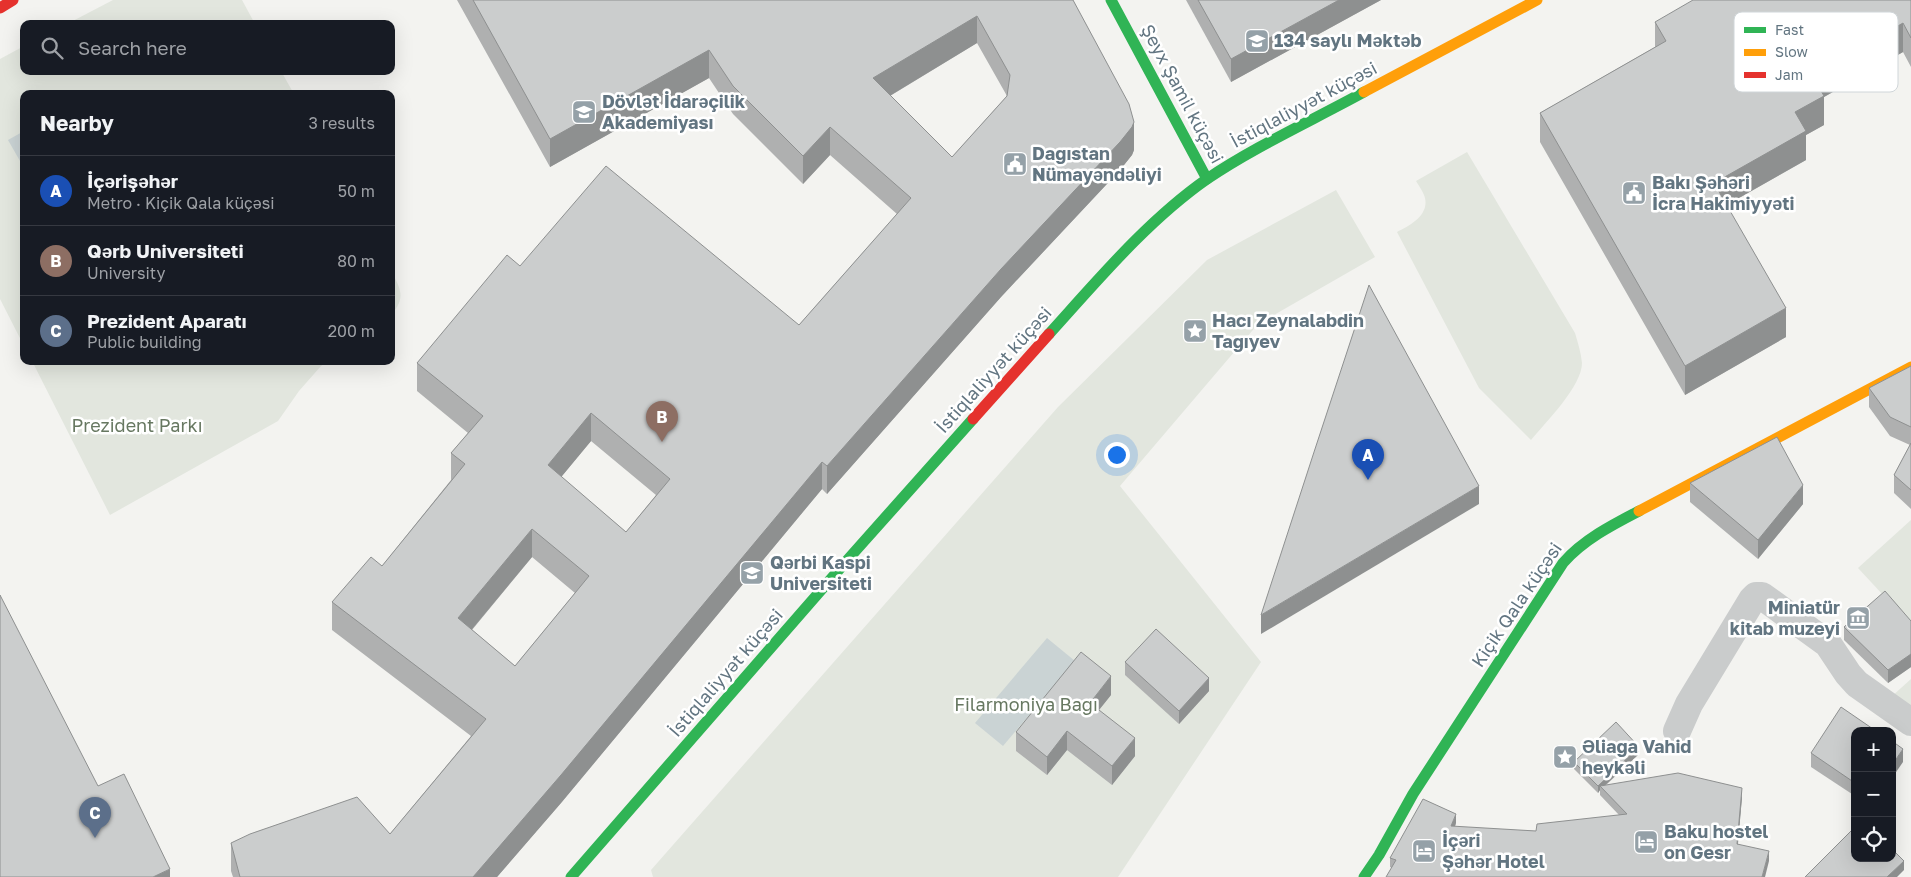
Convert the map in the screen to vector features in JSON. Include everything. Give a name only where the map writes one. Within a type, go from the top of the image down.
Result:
[{"type":"main road","points":[[0,8],[14,0]]},
{"type":"main road","name":"Şeyx Şamil küçəsi","points":[[1111,0],[1207,179]]},
{"type":"main road","name":"İstiqlaliyyət küçəsi","points":[[571,877],[850,557],[1098,280],[1166,211],[1207,179],[1263,146],[1537,0]]},
{"type":"main road","name":"Kiçik Qala küçəsi","points":[[1364,877],[1379,855],[1413,794],[1563,563],[1574,550],[1614,524],[1911,367]]},
{"type":"street","points":[[1677,731],[1689,704],[1756,596],[1762,596],[1828,644],[1857,684],[1911,722]]},
{"type":"green space","points":[[113,0],[242,0],[253,20],[75,20]]},
{"type":"green space","points":[[20,48],[20,75],[283,75],[292,90],[20,90],[20,338],[0,299],[0,59]]},
{"type":"green space","points":[[1467,152],[1575,333],[1580,352],[1582,363],[1580,372],[1570,393],[1531,440],[1479,388],[1397,232],[1417,220],[1424,210],[1425,198],[1416,181]]},
{"type":"green space","name":"Filarmoniya Bağı","points":[[1336,190],[1375,257],[1258,324],[1120,486],[1261,662],[1118,877],[653,877],[651,870],[1058,407],[1207,260]]},
{"type":"green space","points":[[395,279],[400,293],[395,310]]},
{"type":"green space","name":"Prezident Parkı","points":[[34,365],[322,365],[299,391],[278,421],[110,515]]},
{"type":"green space","points":[[1911,520],[1911,625],[1858,568]]},
{"type":"green space","points":[[1911,679],[1911,711],[1891,697]]},
{"type":"shaded area","points":[[20,133],[20,161],[8,140]]},
{"type":"shaded area","points":[[1047,638],[1075,661],[1003,746],[975,723]]},
{"type":"building","points":[[473,0],[1073,0],[1129,104],[1134,122],[1120,142],[1001,269],[827,466],[822,462],[561,775],[473,877],[240,877],[231,843],[250,834],[357,797],[390,834],[486,719],[332,602],[371,557],[382,566],[465,464],[451,453],[483,416],[417,363],[507,255],[520,266],[606,166],[799,325],[911,198],[830,127],[803,156],[733,86],[709,50],[550,139]],"holes":[[[977,16],[1010,75],[1007,96],[952,157],[873,78]],[[591,413],[670,479],[626,532],[548,465]],[[532,529],[589,576],[515,666],[458,618]]]},
{"type":"building","points":[[1198,0],[1339,0],[1231,59]]},
{"type":"building","name":"Bakı Şəhəri İcra Hakimiyyəti","points":[[1693,0],[1911,0],[1911,38],[1903,23],[1898,26],[1898,12],[1734,12],[1734,92],[1822,92],[1824,96],[1795,112],[1806,131],[1714,183],[1786,308],[1685,366],[1540,113],[1666,41],[1655,22]]},
{"type":"building","points":[[1369,285],[1479,486],[1261,615],[1315,449]]},
{"type":"building","points":[[1911,366],[1911,427],[1890,417],[1869,388]]},
{"type":"building","points":[[1777,437],[1803,485],[1758,540],[1690,483]]},
{"type":"building","points":[[1911,443],[1911,490],[1894,475]]},
{"type":"building","points":[[1885,591],[1911,621],[1911,654],[1888,670],[1844,627]]},
{"type":"building","points":[[0,595],[98,786],[124,774],[170,869],[153,877],[0,877]]},
{"type":"building","points":[[1156,629],[1209,678],[1179,711],[1125,662]]},
{"type":"building","points":[[1081,652],[1111,676],[1090,703],[1135,738],[1112,766],[1067,731],[1047,757],[1016,732]]},
{"type":"building","points":[[1841,707],[1870,727],[1851,727],[1851,780],[1811,753]]},
{"type":"building","points":[[1616,722],[1639,747],[1598,786],[1574,762]]},
{"type":"building","points":[[1896,744],[1903,749],[1896,759]]},
{"type":"building","points":[[1678,773],[1742,788],[1737,844],[1769,851],[1762,877],[1386,877],[1396,860],[1390,858],[1423,799],[1456,814],[1451,826],[1536,831],[1537,824],[1627,814],[1600,786]]},
{"type":"building","points":[[1851,831],[1851,862],[1896,862],[1896,853],[1904,861],[1887,877],[1805,877]]},
{"type":"traffic: fast","points":[[1111,0],[1207,179]]},
{"type":"traffic: fast","points":[[1049,334],[1143,233],[1164,213],[1207,179],[1244,156],[1364,92]]},
{"type":"traffic: fast","points":[[571,877],[973,419]]},
{"type":"traffic: fast","points":[[1364,877],[1379,855],[1413,794],[1563,563],[1589,540],[1639,511]]},
{"type":"traffic: slow","points":[[1364,92],[1537,0]]},
{"type":"traffic: slow","points":[[1639,511],[1911,367]]},
{"type":"traffic: jam","points":[[0,8],[13,0]]},
{"type":"traffic: jam","points":[[973,419],[1049,334]]},
{"type":"place","name":"134 saylı Məktəb","points":[[1257,41]]},
{"type":"place","name":"Dövlət İdarəçilik Akademiyası","points":[[584,112]]},
{"type":"place","name":"Dağıstan Nümayəndəliyi","points":[[1015,164]]},
{"type":"place","name":"Bakı Şəhəri İcra Hakimiyyəti","points":[[1634,193]]},
{"type":"place","name":"Hacı Zeynalabdin Tağıyev","points":[[1195,331]]},
{"type":"place","name":"Qərb Universiteti","points":[[662,442]]},
{"type":"place","name":"İçərişəhər","points":[[1368,480]]},
{"type":"place","name":"Qərbi Kaspi Universiteti","points":[[752,573]]},
{"type":"place","name":"Miniatür kitab muzeyi","points":[[1858,618]]},
{"type":"place","name":"Əliağa Vahid heykəli","points":[[1565,757]]},
{"type":"place","name":"Prezident Aparatı","points":[[95,838]]},
{"type":"place","name":"Baku hostel on Gesr","points":[[1646,842]]},
{"type":"place","name":"İçəri Şəhər Hotel","points":[[1424,851]]}]
